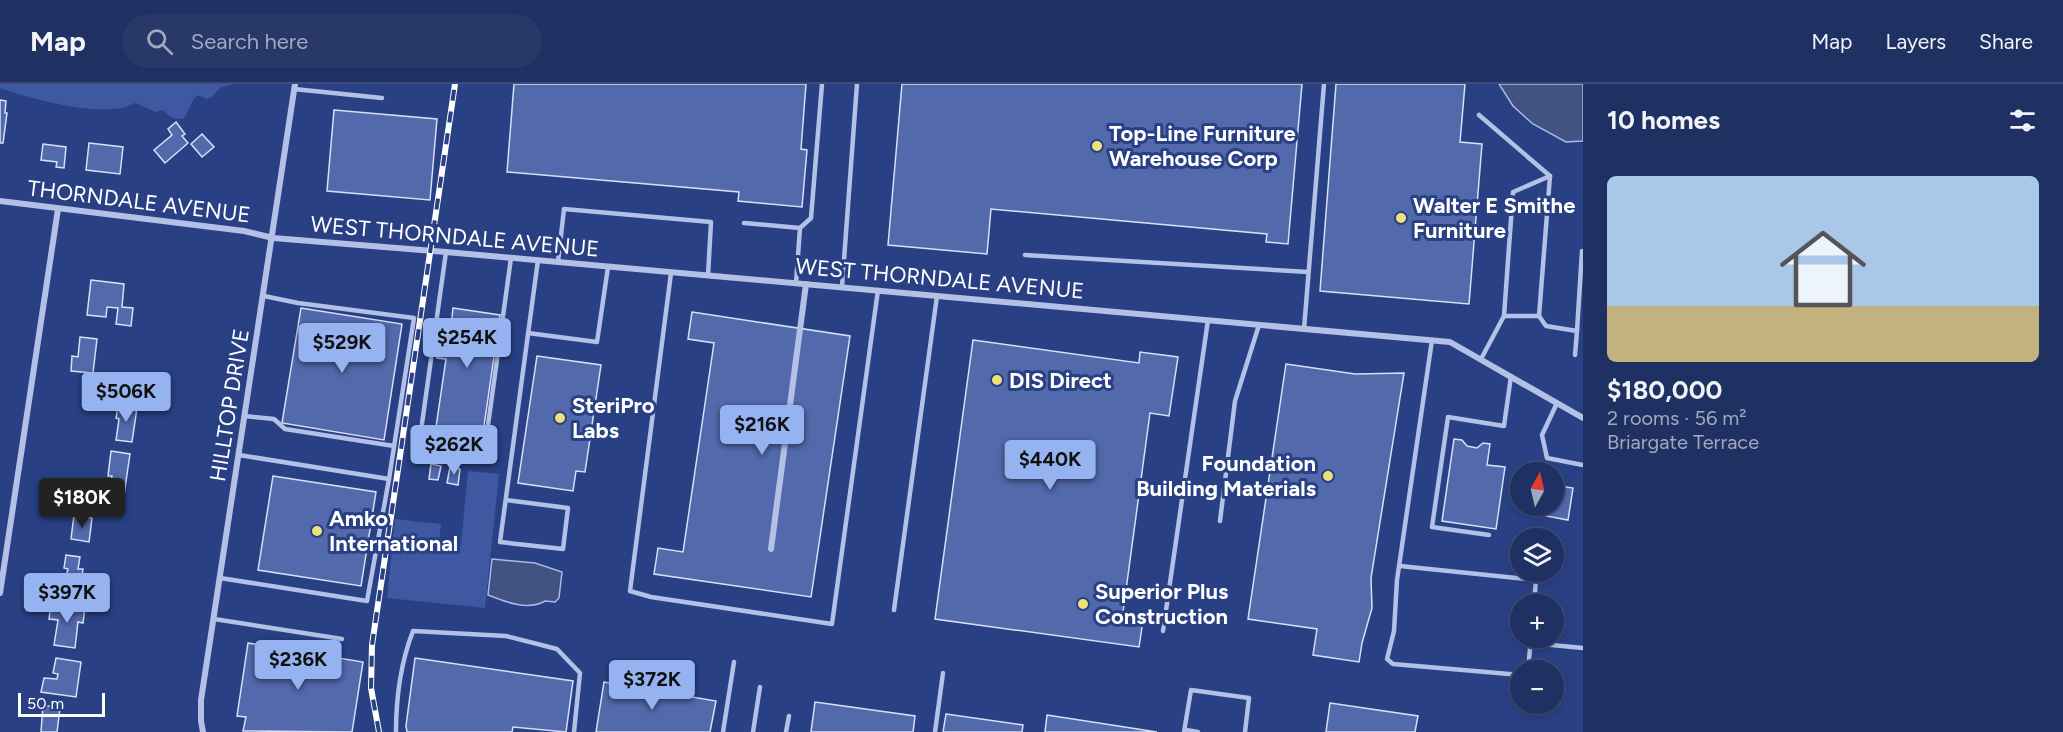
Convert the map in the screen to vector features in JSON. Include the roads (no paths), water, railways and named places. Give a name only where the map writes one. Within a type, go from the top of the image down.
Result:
[{"type":"street","name":"HILLTOP DRIVE","points":[[203,732],[201,700],[295,86]]},
{"type":"street","name":"THORNDALE AVENUE","points":[[0,201],[244,231],[273,238]]},
{"type":"street","points":[[0,593],[58,208]]},
{"type":"street","name":"WEST THORNDALE AVENUE","points":[[273,238],[1432,340],[1456,344],[1583,418]]},
{"type":"street","points":[[771,549],[806,284]]},
{"type":"lane","points":[[796,283],[800,228],[811,218],[822,84]]},
{"type":"lane","points":[[842,287],[857,84]]},
{"type":"lane","points":[[1304,329],[1324,84]]},
{"type":"lane","points":[[295,86],[382,98]]},
{"type":"lane","points":[[1479,115],[1550,176]]},
{"type":"lane","points":[[1481,359],[1504,316],[1513,192],[1550,176]]},
{"type":"lane","points":[[1550,176],[1539,316],[1546,326],[1577,331]]},
{"type":"lane","points":[[558,262],[564,209],[711,222],[708,276]]},
{"type":"lane","points":[[744,223],[800,228]]},
{"type":"lane","points":[[1575,355],[1582,251]]},
{"type":"lane","points":[[446,252],[420,438],[485,447],[511,258]]},
{"type":"lane","points":[[1025,255],[1308,272]]},
{"type":"lane","points":[[506,500],[568,508],[563,549],[500,542],[538,260]]},
{"type":"lane","points":[[528,333],[597,342],[608,267]]},
{"type":"lane","points":[[671,273],[630,591],[651,597],[832,624],[878,290]]},
{"type":"lane","points":[[220,578],[367,600],[389,479],[414,318],[298,303],[264,296]]},
{"type":"lane","points":[[894,610],[937,296]]},
{"type":"lane","points":[[1504,316],[1539,316]]},
{"type":"lane","points":[[1163,632],[1208,320]]},
{"type":"lane","points":[[1220,521],[1235,400],[1259,325]]},
{"type":"lane","points":[[1432,340],[1397,580],[1394,630],[1386,659],[1393,664],[1510,674]]},
{"type":"lane","points":[[1489,535],[1432,527],[1448,417],[1504,426],[1511,376]]},
{"type":"lane","points":[[1557,403],[1542,435],[1547,458],[1583,465]]},
{"type":"lane","points":[[246,416],[274,419],[285,429],[394,446]]},
{"type":"lane","points":[[240,455],[389,479]]},
{"type":"lane","points":[[1400,566],[1536,580],[1535,594]]},
{"type":"lane","points":[[214,619],[342,639]]},
{"type":"lane","points":[[396,732],[405,651],[413,631],[506,636],[557,648],[580,673],[574,732]]},
{"type":"lane","points":[[1564,645],[1583,648]]},
{"type":"lane","points":[[723,732],[734,662]]},
{"type":"lane","points":[[935,732],[943,673]]},
{"type":"lane","points":[[753,732],[760,687]]},
{"type":"lane","points":[[1198,732],[1185,731],[1191,690],[1249,698],[1245,732]]},
{"type":"lane","points":[[786,732],[789,716]]},
{"type":"railway","points":[[379,732],[371,688],[372,645],[455,84]]},
{"type":"place","name":"Top-Line Furniture Warehouse Corp","points":[[1097,146]]},
{"type":"place","name":"Walter E Smithe Furniture","points":[[1401,218]]},
{"type":"place","name":"DIS Direct","points":[[997,380]]},
{"type":"place","name":"SteriPro Labs","points":[[560,418]]},
{"type":"place","name":"Foundation Building Materials","points":[[1328,476]]},
{"type":"place","name":"Amko International","points":[[317,531]]},
{"type":"place","name":"Superior Plus Construction","points":[[1083,604]]}]
